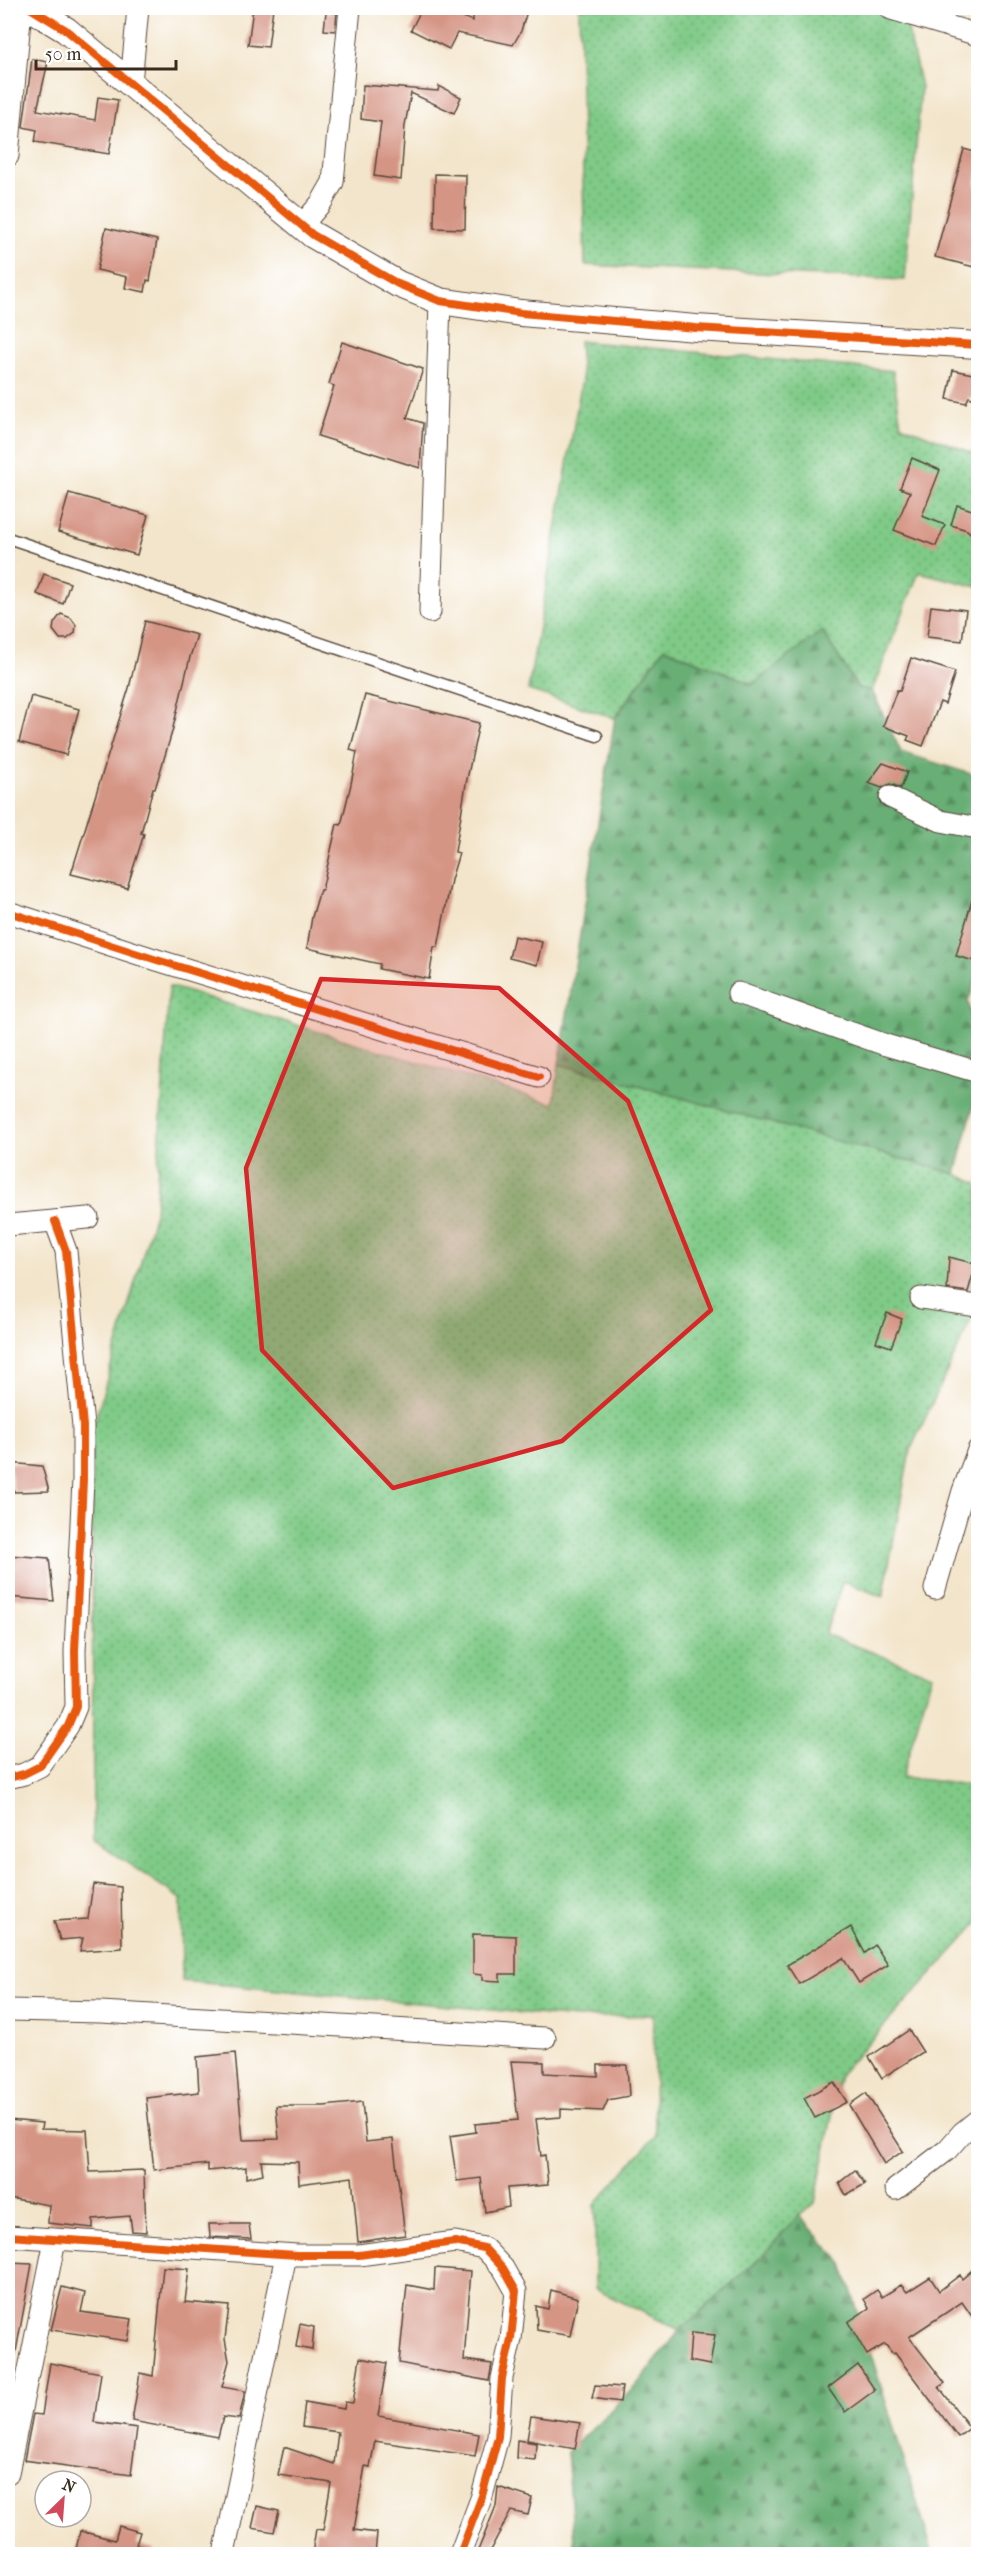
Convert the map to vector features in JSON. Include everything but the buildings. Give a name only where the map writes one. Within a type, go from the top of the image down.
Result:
[{"type":"street","points":[[8,156],[21,8]]},
{"type":"street","points":[[30,8],[66,30],[313,235],[398,284],[440,301],[521,313],[696,328],[978,345]]},
{"type":"street","points":[[131,84],[138,8]]},
{"type":"street","points":[[302,225],[321,203],[333,182],[350,8]]},
{"type":"street","points":[[891,9],[978,35]]},
{"type":"street","points":[[430,612],[440,301]]},
{"type":"street","points":[[890,797],[941,821],[978,828]]},
{"type":"street","points":[[8,912],[539,1077]]},
{"type":"street","points":[[738,993],[886,1045],[978,1072]]},
{"type":"street","points":[[8,1225],[88,1218]]},
{"type":"street","points":[[8,1778],[24,1774],[40,1766],[68,1726],[76,1707],[75,1651],[83,1491],[83,1426],[66,1251],[55,1221]]},
{"type":"street","points":[[921,1298],[978,1306]]},
{"type":"street","points":[[935,1588],[963,1491],[978,1450]]},
{"type":"street","points":[[8,2010],[101,2012],[545,2038]]},
{"type":"street","points":[[896,2189],[947,2150],[978,2120]]},
{"type":"street","points":[[8,2236],[286,2255],[360,2255],[454,2242],[484,2248],[503,2268],[516,2291],[511,2338],[502,2378],[498,2437],[482,2496],[460,2554]]},
{"type":"street","points":[[8,2473],[55,2240]]},
{"type":"street","points":[[224,2554],[286,2255]]},
{"type":"lane","points":[[8,538],[597,736]]},
{"type":"highlighted area","points":[[321,979],[499,988],[628,1101],[711,1310],[562,1441],[393,1488],[262,1350],[246,1168]]},
{"type":"green space","points":[[579,8],[903,8],[921,87],[905,280],[585,265]]},
{"type":"green space","points":[[579,341],[893,371],[901,425],[978,455],[978,587],[919,572],[872,691],[858,688],[822,631],[753,684],[664,648],[615,718],[528,690],[582,379]]},
{"type":"green space","points":[[822,631],[858,688],[872,691],[901,752],[978,776],[978,975],[968,1001],[978,1051],[978,1088],[956,1174],[559,1064],[615,718],[664,648],[753,684]]},
{"type":"green space","points":[[169,986],[554,1104],[559,1064],[956,1174],[978,1184],[978,1305],[910,1451],[883,1597],[843,1581],[825,1634],[932,1675],[902,1777],[978,1786],[978,1923],[840,2074],[815,2203],[799,2216],[764,2254],[680,2330],[595,2289],[595,2204],[655,2136],[653,2015],[577,2018],[182,1981],[181,1899],[93,1840],[92,1431],[155,1213]]},
{"type":"green space","points":[[799,2215],[843,2264],[933,2554],[575,2554],[567,2452],[636,2386],[680,2330],[764,2254]]},
{"type":"cycle path","points":[[30,8],[66,30],[313,235],[398,284],[440,301],[521,313],[696,328],[978,345]]},
{"type":"cycle path","points":[[8,912],[539,1077]]},
{"type":"cycle path","points":[[8,1778],[24,1774],[40,1766],[68,1726],[76,1707],[75,1651],[83,1480],[83,1426],[66,1251],[55,1221]]},
{"type":"cycle path","points":[[8,2236],[297,2255],[359,2255],[455,2242],[484,2248],[503,2268],[516,2291],[511,2339],[502,2378],[498,2437],[482,2496],[460,2554]]}]
